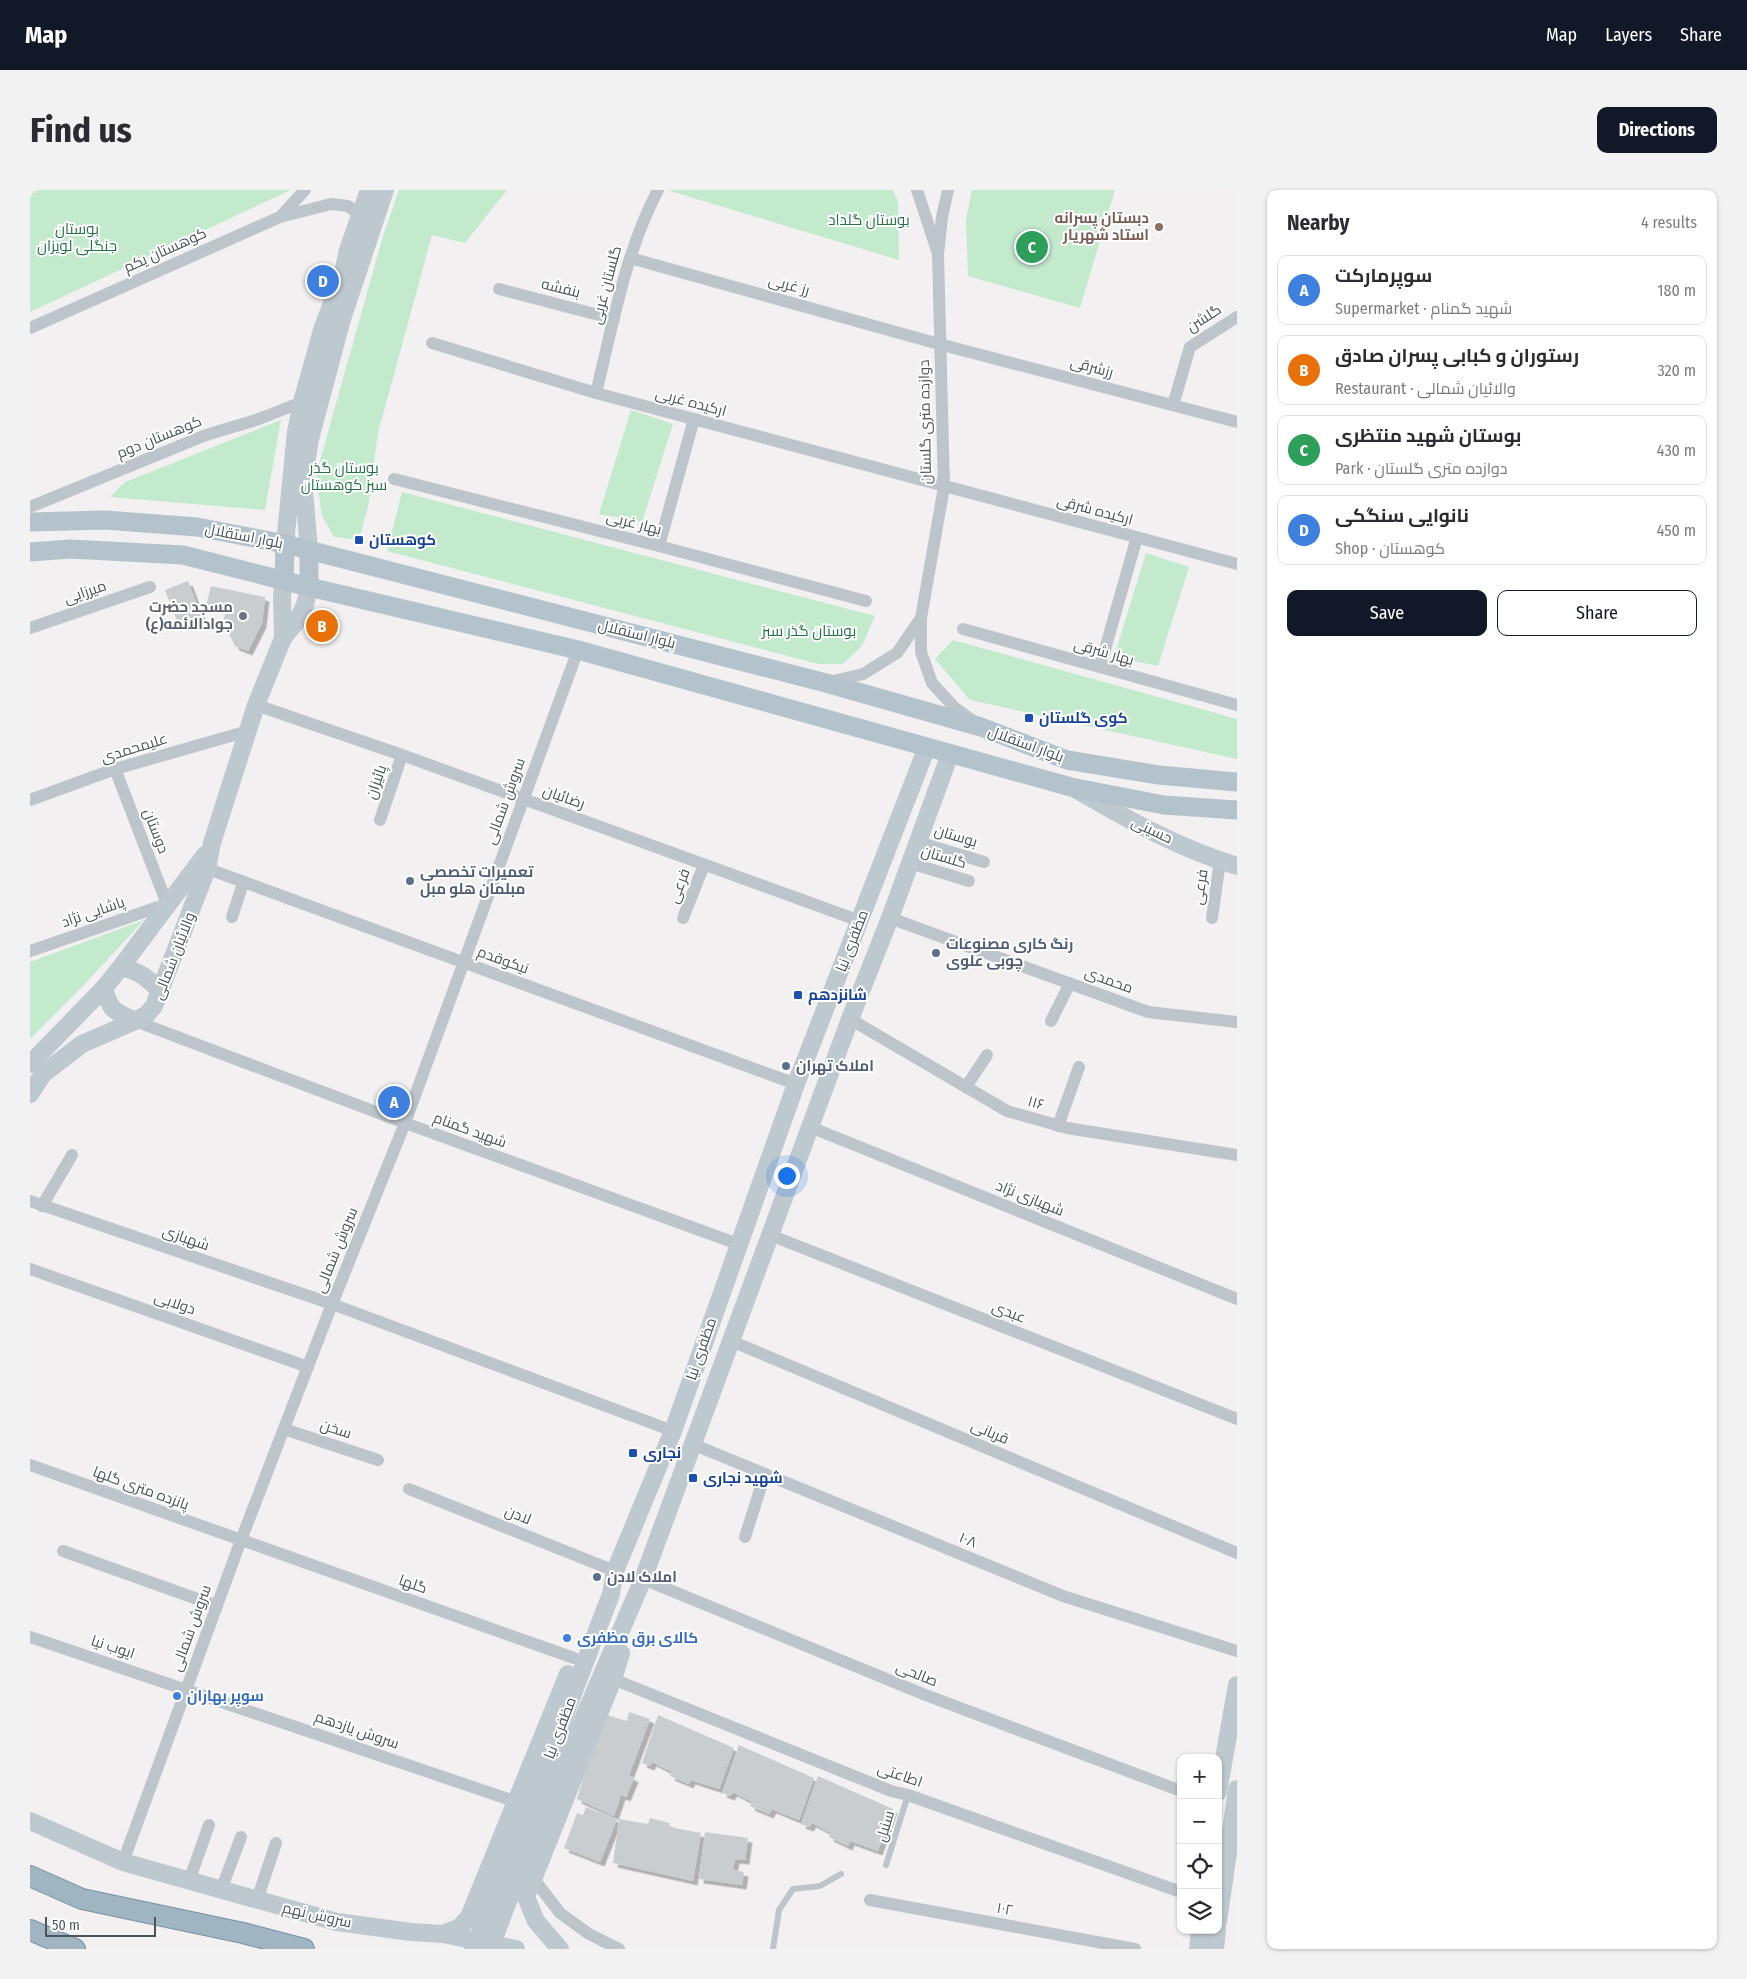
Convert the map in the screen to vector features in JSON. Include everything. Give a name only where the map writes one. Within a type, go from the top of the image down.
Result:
[{"type":"highway","points":[[30,1876],[82,1899],[243,1933],[304,1949]]},
{"type":"highway","points":[[30,1930],[75,1949]]},
{"type":"main road","points":[[284,580],[285,544],[296,432],[302,402],[322,330],[343,274],[348,250],[369,190]]},
{"type":"main road","points":[[309,587],[309,550],[304,491],[306,463],[342,319],[385,190]]},
{"type":"main road","points":[[302,402],[321,398]]},
{"type":"main road","name":"بلوار استقلال","points":[[30,522],[105,520],[197,527],[285,544],[826,683],[981,727],[1067,760],[1158,775],[1237,782]]},
{"type":"main road","name":"بلوار استقلال","points":[[30,552],[70,549],[183,555],[309,587],[578,650],[1070,787],[1164,805],[1237,810]]},
{"type":"main road","name":"والائیان شمالی","points":[[283,638],[282,594],[284,580]]},
{"type":"main road","name":"والائیان شمالی","points":[[30,1094],[43,1074],[82,1044],[135,1021],[147,1014],[154,1006],[212,843],[256,705],[283,638],[297,621],[306,605],[309,587]]},
{"type":"main road","name":"مظفری نیا","points":[[490,1949],[526,1837],[611,1594],[616,1571],[673,1431],[796,1084],[927,747]]},
{"type":"main road","name":"مظفری نیا","points":[[473,1949],[643,1579],[850,1018],[890,918],[950,754]]},
{"type":"main road","points":[[909,794],[926,780],[934,784],[936,792]]},
{"type":"main road","name":"حسینی","points":[[1070,787],[1134,823],[1229,864]]},
{"type":"main road","name":"والائیان شمالی","points":[[30,1064],[104,988],[167,904],[203,867]]},
{"type":"main road","points":[[121,967],[141,974],[160,992]]},
{"type":"main road","points":[[104,988],[109,1005],[118,1013],[135,1021]]},
{"type":"main road","points":[[443,1934],[460,1927],[469,1917],[574,1658],[616,1571]]},
{"type":"main road","points":[[560,1949],[536,1921],[526,1897],[613,1679],[643,1579]]},
{"type":"main road","points":[[1222,1769],[1237,1685]]},
{"type":"main road","points":[[1222,1898],[1234,1827],[1237,1789]]},
{"type":"main road","name":"سروش نهم","points":[[30,1821],[123,1862],[337,1922],[411,1932],[443,1934],[516,1949]]},
{"type":"main road","points":[[485,1880],[491,1887],[512,1898],[526,1897]]},
{"type":"main road","points":[[1198,1949],[1200,1934]]},
{"type":"main road","points":[[1215,1949],[1217,1934]]},
{"type":"street","name":"کوهستان یکم","points":[[30,328],[280,217],[306,190]]},
{"type":"street","name":"گلستان غربی","points":[[596,393],[630,258],[640,226],[658,190]]},
{"type":"street","points":[[917,190],[938,254]]},
{"type":"street","points":[[938,254],[942,217],[948,190]]},
{"type":"street","points":[[280,217],[331,204],[348,206],[361,216]]},
{"type":"street","name":"دوازده متری گلستان","points":[[921,618],[944,487],[938,254]]},
{"type":"street","name":"رز غربی","points":[[630,258],[939,344]]},
{"type":"street","name":"بنفشه","points":[[499,289],[614,319]]},
{"type":"street","name":"گلشن","points":[[1173,405],[1190,347],[1237,317]]},
{"type":"street","name":"ارکیده غربی","points":[[432,343],[596,393],[944,487]]},
{"type":"street","name":"رزشرقی","points":[[939,344],[1237,422]]},
{"type":"street","name":"کوهستان دوم","points":[[30,507],[206,436],[259,419],[302,402]]},
{"type":"street","points":[[659,546],[694,419]]},
{"type":"street","name":"بهار غربی","points":[[394,479],[866,601]]},
{"type":"street","name":"ارکیده شرقی","points":[[944,487],[1237,564]]},
{"type":"street","points":[[1100,667],[1137,538]]},
{"type":"street","name":"میرزایی","points":[[30,628],[150,587]]},
{"type":"street","points":[[826,683],[863,674],[897,653],[921,618]]},
{"type":"street","points":[[921,618],[921,652],[932,683],[954,707],[981,727]]},
{"type":"street","name":"بهار شرقی","points":[[963,629],[1237,705]]},
{"type":"street","name":"سروش شمالی","points":[[123,1862],[241,1540],[332,1304],[405,1123],[578,650]]},
{"type":"street","name":"رضائیان","points":[[256,705],[402,755],[860,921]]},
{"type":"street","name":"علیمحمدی","points":[[30,800],[116,769],[248,731]]},
{"type":"street","name":"پائیزان","points":[[380,820],[402,755]]},
{"type":"street","name":"دوستان","points":[[116,769],[167,904]]},
{"type":"street","name":"بوستان","points":[[918,842],[984,862]]},
{"type":"street","name":"گلستان","points":[[910,863],[969,882]]},
{"type":"street","name":"فرعی","points":[[1212,918],[1229,864]]},
{"type":"street","name":"فرعی","points":[[683,918],[704,865]]},
{"type":"street","name":"نیکوقدم","points":[[203,867],[796,1084]]},
{"type":"street","points":[[232,916],[243,883]]},
{"type":"street","name":"پاشایی نژاد","points":[[30,951],[167,904]]},
{"type":"street","name":"محمدی","points":[[890,918],[1148,1012],[1237,1022]]},
{"type":"street","points":[[1051,1021],[1070,984]]},
{"type":"street","name":"۱۱۶","points":[[850,1018],[1007,1111],[1058,1126],[1237,1155]]},
{"type":"street","name":"شهید گمنام","points":[[135,1021],[405,1123],[738,1244]]},
{"type":"street","points":[[966,1087],[987,1055]]},
{"type":"street","points":[[1058,1126],[1079,1067]]},
{"type":"street","name":"شهبازی نژاد","points":[[810,1127],[1237,1298]]},
{"type":"street","points":[[36,1203],[72,1155]]},
{"type":"street","name":"شهبازی","points":[[36,1203],[332,1304],[673,1431]]},
{"type":"street","name":"عبدی","points":[[770,1235],[1237,1419]]},
{"type":"street","name":"دولابی","points":[[30,1270],[308,1367]]},
{"type":"street","name":"قربانی","points":[[731,1340],[1237,1553]]},
{"type":"street","name":"سخن","points":[[284,1429],[378,1460]]},
{"type":"street","name":"۱۰۸","points":[[692,1444],[1063,1596],[1237,1651]]},
{"type":"street","name":"پانزده متری گلها","points":[[30,1465],[241,1540]]},
{"type":"street","points":[[745,1537],[765,1474]]},
{"type":"street","name":"لادن","points":[[409,1490],[616,1571]]},
{"type":"street","name":"گلها","points":[[241,1540],[574,1658]]},
{"type":"street","points":[[63,1551],[217,1606]]},
{"type":"street","name":"صالحی","points":[[643,1579],[923,1694],[1177,1789]]},
{"type":"street","name":"ایوب نیا","points":[[30,1637],[187,1688]]},
{"type":"street","name":"اطاعتی","points":[[613,1679],[891,1791],[908,1795],[1177,1891]]},
{"type":"street","name":"سروش یازدهم","points":[[187,1688],[517,1802]]},
{"type":"street","points":[[188,1881],[209,1825]]},
{"type":"street","points":[[221,1890],[241,1837]]},
{"type":"street","points":[[256,1900],[276,1843]]},
{"type":"street","points":[[533,1878],[560,1913],[589,1934],[619,1949]]},
{"type":"street","name":"۱۰۲","points":[[870,1900],[1135,1949]]},
{"type":"lane","name":"سنبل","points":[[886,1865],[908,1795]]},
{"type":"lane","points":[[773,1949],[780,1910],[793,1889],[820,1886],[841,1874]]},
{"type":"green space","name":"بوستان جنگلی لویزان","points":[[30,190],[291,190],[30,312]]},
{"type":"green space","name":"بوستان گذر سبز کوهستان","points":[[399,190],[507,190],[465,243],[432,235],[378,433],[368,507],[359,540],[334,537],[322,516],[316,475],[383,236]]},
{"type":"green space","name":"بوستان گلداد","points":[[893,190],[898,201],[899,260],[670,191]]},
{"type":"green space","points":[[972,190],[1115,190],[1080,308],[968,276],[966,219]]},
{"type":"green space","points":[[631,410],[673,424],[642,522],[599,514]]},
{"type":"green space","points":[[281,420],[265,510],[110,497],[125,482]]},
{"type":"green space","name":"بوستان گذر سبز","points":[[402,492],[875,616],[862,646],[843,664],[818,664],[387,551]]},
{"type":"green space","points":[[1146,553],[1189,567],[1158,666],[1114,657]]},
{"type":"green space","points":[[953,640],[1237,719],[1237,759],[970,700],[935,659]]},
{"type":"green space","points":[[144,920],[83,986],[30,1039],[30,962]]},
{"type":"building","points":[[188,581],[202,618],[179,626],[165,590]]},
{"type":"building","name":"مسجد حضرت جوادالائمه(ع)","points":[[211,586],[265,597],[262,623],[248,651],[235,646],[223,622],[226,611],[206,606]]},
{"type":"building","points":[[629,1712],[650,1719],[629,1775],[634,1778],[626,1797],[621,1795],[614,1816],[577,1799],[597,1732],[607,1715],[627,1721]]},
{"type":"building","points":[[658,1715],[734,1748],[719,1789],[691,1780],[689,1784],[670,1776],[672,1772],[652,1762],[650,1766],[642,1763]]},
{"type":"building","points":[[739,1745],[814,1778],[799,1820],[772,1809],[769,1814],[750,1806],[752,1802],[733,1792],[730,1796],[722,1793]]},
{"type":"building","points":[[818,1776],[893,1809],[878,1851],[850,1841],[848,1846],[829,1837],[831,1833],[812,1823],[809,1827],[801,1824]]},
{"type":"building","points":[[586,1807],[617,1819],[600,1862],[564,1848],[577,1813],[583,1815]]},
{"type":"building","points":[[650,1818],[670,1823],[669,1827],[701,1833],[693,1881],[613,1863],[619,1819],[648,1824]]},
{"type":"building","points":[[705,1832],[748,1838],[745,1860],[735,1859],[733,1870],[744,1872],[742,1885],[699,1879]]},
{"type":"place","name":"دبستان پسرانه استاد شهريار","points":[[1159,227]]},
{"type":"place","name":"بوستان شهید منتظری","points":[[1032,247]]},
{"type":"place","name":"نانوایی سنگکی","points":[[323,281]]},
{"type":"place","name":"کوهستان","points":[[359,540]]},
{"type":"place","name":"مسجد حضرت جوادالائمه(ع)","points":[[243,616]]},
{"type":"place","name":"رستوران و کبابی پسران صادق","points":[[322,626]]},
{"type":"place","name":"کوی گلستان","points":[[1029,718]]},
{"type":"place","name":"تعمیرات تخصصی مبلمان هلو مبل","points":[[410,881]]},
{"type":"place","name":"رنگ کاری مصنوعات چوبی علوی","points":[[936,953]]},
{"type":"place","name":"شانزدهم","points":[[798,995]]},
{"type":"place","name":"املاک تهران","points":[[786,1066]]},
{"type":"place","name":"سوپرمارکت","points":[[394,1102]]},
{"type":"place","name":"نجاری","points":[[633,1453]]},
{"type":"place","name":"شهید نجاری","points":[[693,1478]]},
{"type":"place","name":"املاک لادن","points":[[597,1577]]},
{"type":"place","name":"کالای برق مظفری","points":[[567,1638]]},
{"type":"place","name":"سوپر بهاران","points":[[177,1696]]}]
